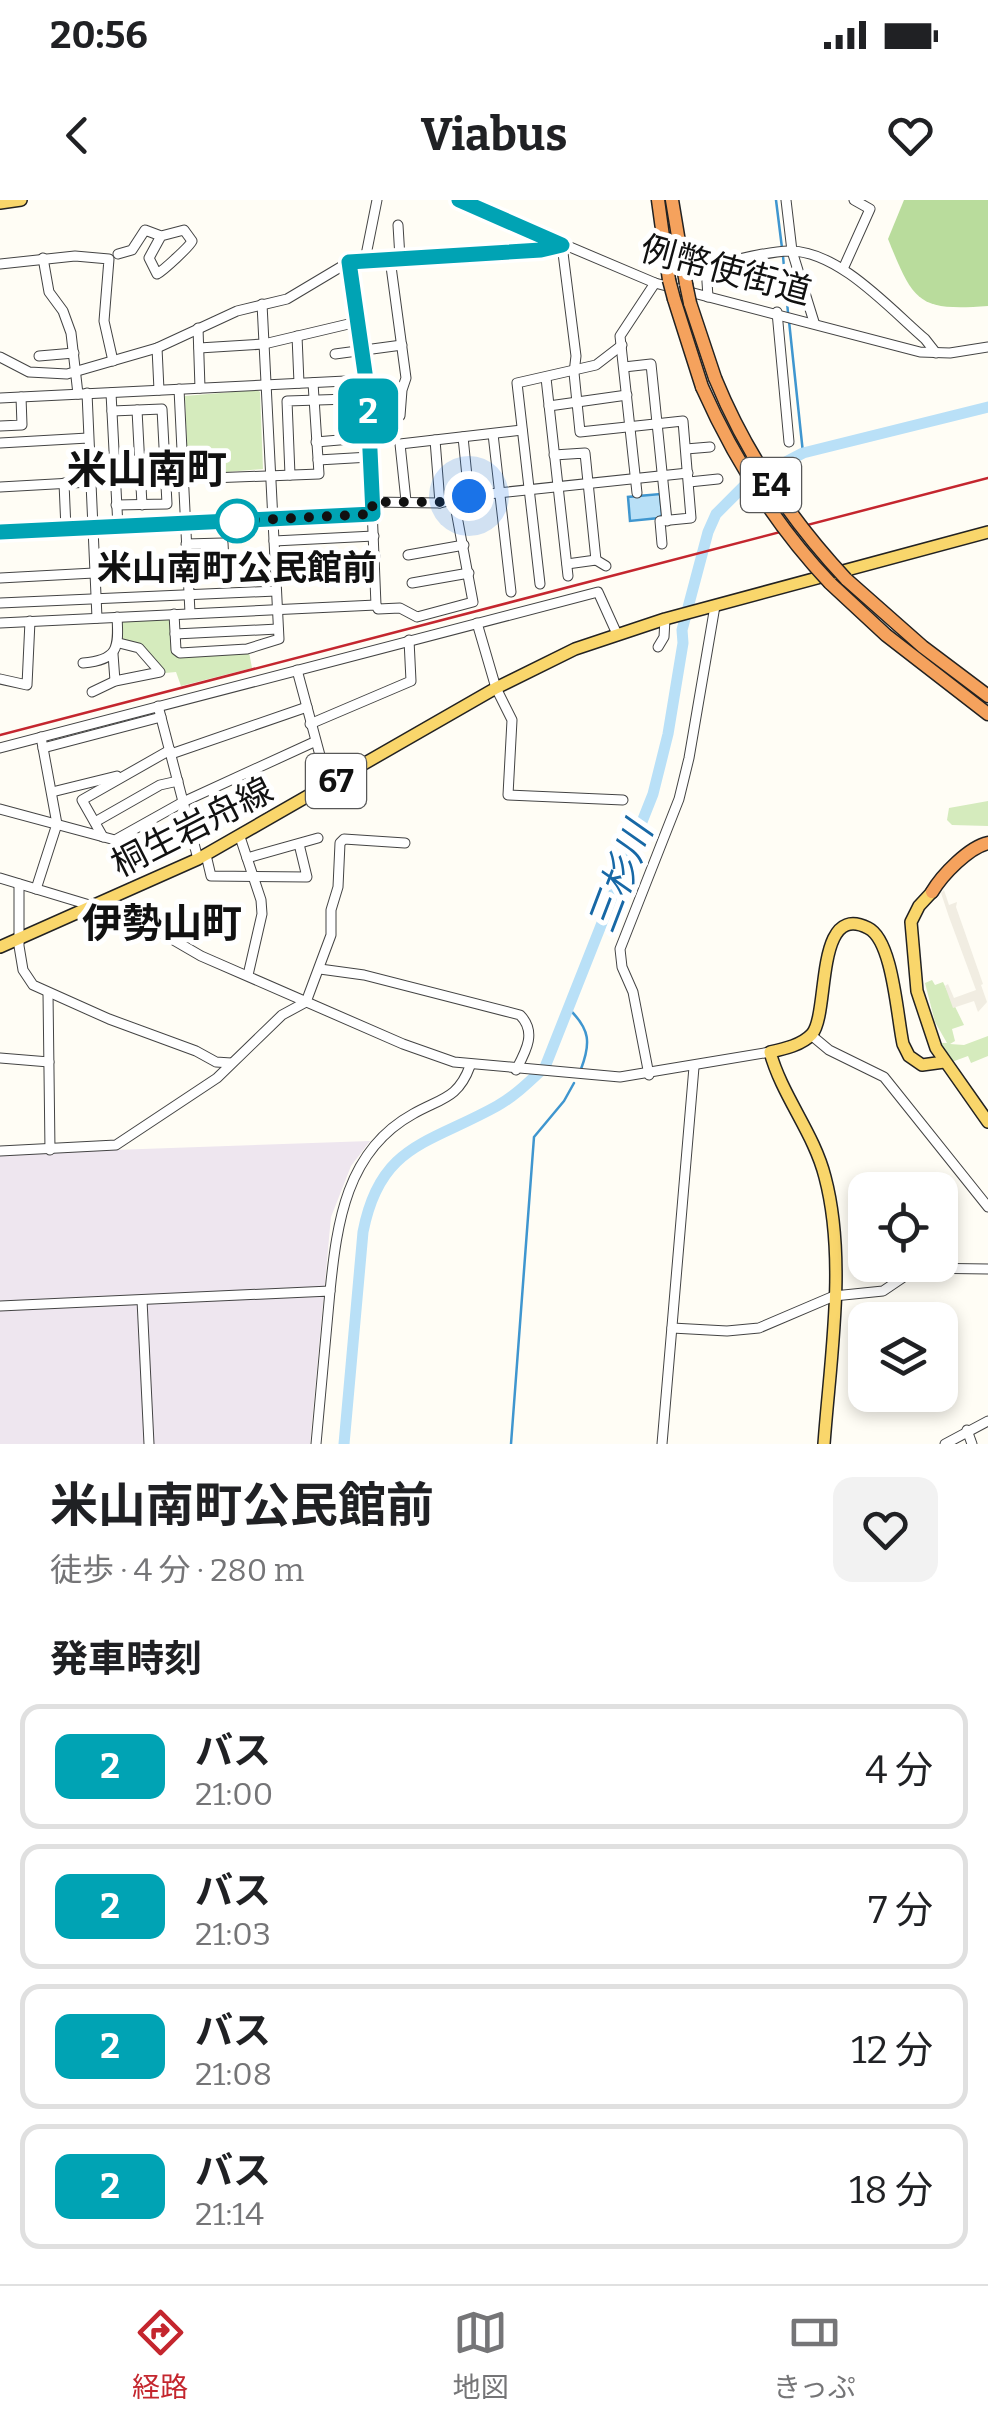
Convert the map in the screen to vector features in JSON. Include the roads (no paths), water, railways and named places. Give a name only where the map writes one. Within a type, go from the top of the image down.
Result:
[{"type":"highway","name":"E4","points":[[658,200],[667,216],[715,378],[760,469],[794,518],[846,578],[923,647],[988,696]]},
{"type":"highway","name":"E4","points":[[672,200],[667,216],[662,282],[674,298],[702,386],[758,492],[830,583],[886,635],[988,714]]},
{"type":"highway","points":[[923,647],[988,688]]},
{"type":"highway","points":[[932,892],[981,844],[988,847]]},
{"type":"main road","points":[[0,203],[22,200]]},
{"type":"main road","name":"67","points":[[668,619],[988,532]]},
{"type":"main road","name":"桐生岩舟線","points":[[0,947],[202,857],[496,688],[575,649],[668,619]]},
{"type":"main road","points":[[932,892],[919,906],[912,922],[912,959],[927,1028],[944,1062],[988,1122]]},
{"type":"main road","points":[[824,1444],[836,1245],[827,1182],[770,1052],[812,1035],[820,1017],[832,940],[846,927],[860,926],[873,931],[886,951],[908,1056],[922,1065],[944,1062]]},
{"type":"street","points":[[365,260],[377,200]]},
{"type":"street","name":"例幣使街道","points":[[459,200],[562,245],[708,297],[920,352],[988,346]]},
{"type":"street","points":[[786,200],[791,251],[814,322]]},
{"type":"street","points":[[843,269],[870,209],[854,200]]},
{"type":"street","points":[[369,424],[383,424],[402,412],[406,378],[395,258],[398,224]]},
{"type":"street","points":[[118,254],[132,250],[144,230],[174,236],[184,230],[192,240],[190,247],[157,274],[149,258],[161,236]]},
{"type":"street","points":[[0,357],[42,374],[77,371],[157,348],[198,328],[287,299],[349,262],[541,250],[562,245],[576,346],[574,372],[580,432],[683,422],[691,518],[660,521],[662,544]]},
{"type":"street","points":[[708,297],[706,267],[774,253],[814,254],[843,269],[925,339],[936,353]]},
{"type":"street","points":[[0,264],[75,256],[108,259],[104,321],[113,361]]},
{"type":"street","points":[[43,258],[48,292],[63,311],[82,393],[97,618]]},
{"type":"street","points":[[349,262],[366,380],[378,610],[400,608],[417,616],[473,602],[454,500]]},
{"type":"street","points":[[637,493],[620,336],[662,282]]},
{"type":"street","points":[[174,614],[178,652],[230,650],[277,641],[262,304]]},
{"type":"street","points":[[778,313],[788,442]]},
{"type":"street","points":[[199,348],[264,344],[357,322]]},
{"type":"street","points":[[198,328],[200,388]]},
{"type":"street","points":[[297,336],[299,383]]},
{"type":"street","points":[[335,354],[402,345]]},
{"type":"street","points":[[540,584],[518,383],[596,365],[622,345]]},
{"type":"street","points":[[157,348],[159,390]]},
{"type":"street","points":[[39,356],[74,353]]},
{"type":"street","points":[[624,367],[651,364],[668,521]]},
{"type":"street","points":[[546,378],[568,576]]},
{"type":"street","points":[[0,398],[366,380]]},
{"type":"street","points":[[184,478],[319,474],[313,382]]},
{"type":"street","points":[[180,389],[190,614]]},
{"type":"street","points":[[111,392],[118,527]]},
{"type":"street","points":[[549,406],[627,395]]},
{"type":"street","points":[[0,426],[22,425],[20,396]]},
{"type":"street","points":[[290,475],[287,401],[349,399],[351,440],[316,442]]},
{"type":"street","points":[[112,411],[162,409],[168,504],[116,505]]},
{"type":"street","points":[[137,410],[142,504]]},
{"type":"street","points":[[406,501],[400,444],[522,430]]},
{"type":"street","points":[[493,434],[511,592]]},
{"type":"street","points":[[0,442],[88,438]]},
{"type":"street","points":[[463,438],[469,496]]},
{"type":"street","points":[[435,440],[440,502]]},
{"type":"street","points":[[686,449],[710,447]]},
{"type":"street","points":[[554,455],[585,452],[601,563],[567,564]]},
{"type":"street","points":[[318,460],[370,458]]},
{"type":"street","points":[[372,502],[440,502],[662,476],[718,479]]},
{"type":"street","points":[[0,487],[90,482]]},
{"type":"street","points":[[64,483],[66,529]]},
{"type":"street","points":[[0,532],[373,514]]},
{"type":"street","points":[[274,540],[374,536]]},
{"type":"street","points":[[186,544],[225,546],[224,562],[187,563]]},
{"type":"street","points":[[408,554],[464,545]]},
{"type":"street","points":[[275,562],[375,556]]},
{"type":"street","points":[[412,583],[469,573]]},
{"type":"street","points":[[0,578],[94,574]]},
{"type":"street","points":[[0,602],[276,591]]},
{"type":"street","points":[[0,748],[42,743],[296,670],[598,592],[617,634]]},
{"type":"street","points":[[0,623],[376,605]]},
{"type":"street","points":[[649,1075],[634,992],[622,967],[620,949],[679,800],[712,607]]},
{"type":"street","points":[[83,663],[98,662],[113,654],[119,644],[117,617]]},
{"type":"street","points":[[658,647],[668,619]]},
{"type":"street","points":[[0,679],[27,684],[30,621]]},
{"type":"street","points":[[477,622],[496,688],[512,720],[508,795],[623,800]]},
{"type":"street","points":[[175,634],[278,630]]},
{"type":"street","points":[[310,724],[411,681],[408,640]]},
{"type":"street","points":[[92,692],[116,681],[160,672],[139,648],[119,644]]},
{"type":"street","points":[[113,654],[116,681]]},
{"type":"street","points":[[296,670],[328,786]]},
{"type":"street","points":[[103,837],[82,800],[170,752],[306,707]]},
{"type":"street","points":[[159,711],[183,802],[211,876],[307,878],[299,844]]},
{"type":"street","points":[[0,810],[120,839],[183,802],[314,742]]},
{"type":"street","points":[[36,889],[57,824],[42,743]]},
{"type":"street","points":[[52,792],[130,772]]},
{"type":"street","points":[[95,822],[160,785],[178,780]]},
{"type":"street","points":[[240,837],[262,914],[248,974]]},
{"type":"street","points":[[247,858],[318,838]]},
{"type":"street","points":[[0,1151],[111,1148],[198,1092],[282,1015],[306,1002],[331,935],[340,843],[344,839],[405,843]]},
{"type":"street","points":[[0,868],[0,878],[96,906],[158,931],[201,956],[306,1002],[420,1050],[470,1066],[620,1078],[770,1052]]},
{"type":"street","points":[[18,884],[19,946],[26,980],[216,1062],[234,1062]]},
{"type":"street","points":[[320,969],[364,975],[520,1015],[528,1026],[530,1041],[516,1070]]},
{"type":"street","points":[[48,992],[50,1150]]},
{"type":"street","points":[[812,1035],[829,1050],[884,1076],[988,1207]]},
{"type":"street","points":[[0,1058],[48,1062]]},
{"type":"street","points":[[316,1444],[338,1220],[360,1165],[392,1128],[460,1089],[470,1066]]},
{"type":"street","points":[[662,1444],[694,1067]]},
{"type":"street","points":[[672,1328],[759,1328],[834,1296],[883,1291],[908,1272],[923,1267],[988,1268]]},
{"type":"street","points":[[0,1306],[330,1291]]},
{"type":"street","points":[[142,1300],[149,1444]]},
{"type":"street","points":[[945,1444],[988,1421]]},
{"type":"street","points":[[967,1430],[972,1444]]},
{"type":"water","points":[[660,494],[659,518],[630,521],[628,497]]},
{"type":"waterway","points":[[776,200],[782,248]]},
{"type":"waterway","points":[[783,256],[788,313]]},
{"type":"waterway","points":[[789,321],[803,453]]},
{"type":"waterway","name":"三杉川","points":[[344,1444],[363,1232],[371,1203],[395,1163],[411,1150],[504,1102],[545,1067],[653,794],[668,734],[682,630],[716,514],[749,481],[803,453],[988,407]]},
{"type":"waterway","points":[[569,1009],[587,1037],[581,1069]]},
{"type":"waterway","points":[[511,1444],[534,1137],[574,1083]]},
{"type":"railway","points":[[0,735],[988,478]]},
{"type":"place","name":"米山南町公民館前","points":[[237,521]]},
{"type":"district","name":"米山南町","points":[[147,470]]},
{"type":"district","name":"伊勢山町","points":[[162,924]]}]
